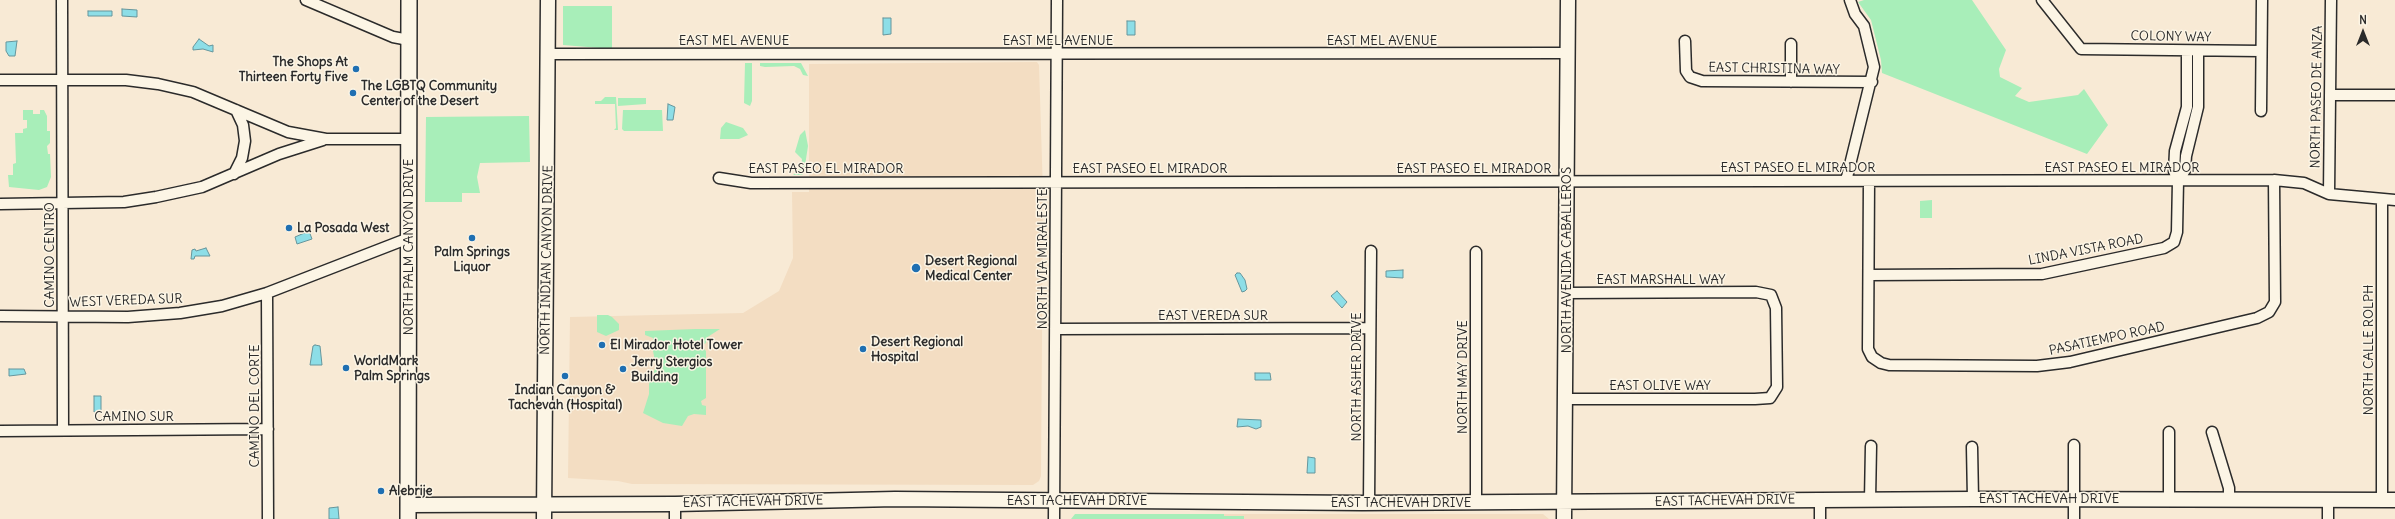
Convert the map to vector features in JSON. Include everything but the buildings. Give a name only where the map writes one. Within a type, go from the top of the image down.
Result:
[{"type":"main road","name":"NORTH PALM CANYON DRIVE","points":[[408,512],[409,0]]},
{"type":"street","name":"CAMINO CENTRO","points":[[62,0],[63,430]]},
{"type":"street","points":[[306,0],[393,37],[409,40]]},
{"type":"street","name":"NORTH INDIAN CANYON DRIVE","points":[[544,519],[549,54],[548,0]]},
{"type":"street","name":"NORTH VIA MIRALESTE","points":[[1054,519],[1057,0]]},
{"type":"street","name":"NORTH AVENIDA CABALLEROS","points":[[1564,519],[1568,0]]},
{"type":"street","points":[[1846,181],[1872,82],[1874,67],[1864,26],[1855,14],[1850,0]]},
{"type":"street","name":"COLONY WAY","points":[[2042,0],[2081,49],[2261,51]]},
{"type":"street","points":[[2261,111],[2262,0]]},
{"type":"street","name":"NORTH PASEO DE ANZA","points":[[2329,194],[2331,0]]},
{"type":"street","name":"EAST CHRISTINA WAY","points":[[1685,41],[1686,71],[1690,77],[1702,81],[1872,82]]},
{"type":"street","points":[[1791,44],[1791,82]]},
{"type":"street","points":[[2178,181],[2174,171],[2175,151],[2187,107],[2187,51]]},
{"type":"street","points":[[2178,181],[2185,170],[2186,156],[2198,107],[2198,51]]},
{"type":"street","name":"EAST MEL AVENUE","points":[[549,54],[1568,53]]},
{"type":"street","points":[[0,80],[126,80],[158,84],[193,92],[288,132],[326,139],[409,139]]},
{"type":"street","points":[[2330,95],[2395,95]]},
{"type":"street","points":[[234,174],[242,158],[245,141],[243,125],[236,110]]},
{"type":"street","points":[[0,204],[124,202],[156,197],[202,187],[278,154],[326,139]]},
{"type":"street","name":"EAST PASEO EL MIRADOR","points":[[719,178],[750,183],[2274,180],[2304,183],[2329,194],[2395,200]]},
{"type":"street","name":"PASATIEMPO ROAD","points":[[1869,181],[1868,349],[1872,356],[1881,363],[1889,365],[2054,365],[2257,318],[2269,312],[2274,302],[2274,180]]},
{"type":"street","name":"LINDA VISTA ROAD","points":[[1869,274],[2042,274],[2164,248],[2174,242],[2177,232],[2178,181]]},
{"type":"street","name":"NORTH CALLE ROLPH","points":[[2382,200],[2388,500]]},
{"type":"street","name":"WEST VEREDA SUR","points":[[0,316],[128,317],[180,313],[222,306],[267,294],[409,238]]},
{"type":"street","name":"NORTH ASHER DRIVE","points":[[1369,503],[1371,251]]},
{"type":"street","name":"NORTH MAY DRIVE","points":[[1476,252],[1476,503]]},
{"type":"street","name":"EAST MARSHALL WAY","points":[[1566,293],[1756,292]]},
{"type":"street","name":"EAST OLIVE WAY","points":[[1566,399],[1770,398],[1777,387],[1776,308],[1771,295],[1756,292]]},
{"type":"street","name":"CAMINO DEL CORTE","points":[[267,294],[268,519]]},
{"type":"street","name":"EAST VEREDA SUR","points":[[1055,329],[1370,328]]},
{"type":"street","name":"CAMINO SUR","points":[[0,431],[268,429]]},
{"type":"street","points":[[2169,432],[2169,499]]},
{"type":"street","points":[[2212,432],[2229,488],[2229,499]]},
{"type":"street","points":[[2074,445],[2074,519]]},
{"type":"street","points":[[1870,500],[1871,446]]},
{"type":"street","points":[[1972,447],[1973,499]]},
{"type":"street","name":"EAST TACHEVAH DRIVE","points":[[408,512],[544,503],[675,504],[835,500],[1369,503],[1973,499],[2388,500]]},
{"type":"street","points":[[1820,500],[1820,519]]},
{"type":"street","points":[[2328,500],[2328,519]]},
{"type":"street","points":[[675,504],[675,519]]},
{"type":"shaded area","name":"Desert Regional Medical Center","points":[[1037,62],[1039,65],[1043,194],[1041,476],[1039,481],[1033,485],[632,484],[618,481],[568,478],[570,317],[743,313],[779,291],[793,258],[792,192],[809,192],[809,64]]},
{"type":"shaded area","points":[[1224,514],[1543,514],[1549,519],[1224,519]]},
{"type":"green space","points":[[1864,0],[1972,0],[2006,50],[1999,69],[2000,77],[2022,88],[2015,96],[2029,102],[2078,95],[2084,89],[2108,125],[2087,154],[1882,73],[1881,60],[1871,20],[1858,2]]},
{"type":"green space","points":[[563,6],[612,6],[612,49],[563,45]]},
{"type":"green space","points":[[745,63],[752,63],[752,101],[750,106],[744,103]]},
{"type":"green space","points":[[760,63],[801,63],[808,76],[803,75],[800,69],[794,66],[765,67],[760,66]]},
{"type":"green space","points":[[605,97],[616,97],[618,130],[614,130],[616,128],[615,104],[595,104],[595,101],[601,101]]},
{"type":"green space","points":[[618,98],[646,98],[646,104],[618,106]]},
{"type":"green space","points":[[23,110],[33,110],[33,114],[40,114],[40,110],[44,110],[47,116],[47,131],[50,131],[50,143],[47,146],[48,154],[50,154],[51,177],[47,187],[39,190],[9,187],[8,175],[13,175],[13,164],[16,163],[15,133],[23,133],[23,129],[27,128],[27,120],[23,120]]},
{"type":"green space","points":[[623,110],[662,110],[663,131],[624,131],[622,129]]},
{"type":"green space","points":[[529,116],[530,162],[480,163],[477,177],[480,193],[462,193],[462,202],[425,202],[426,117]]},
{"type":"green space","points":[[726,122],[743,128],[748,135],[739,139],[720,139],[721,128]]},
{"type":"green space","points":[[805,130],[808,146],[804,172],[802,175],[793,175],[801,168],[802,159],[795,152],[800,135]]},
{"type":"green space","points":[[1932,200],[1932,218],[1920,218],[1920,201]]},
{"type":"green space","points":[[597,315],[608,315],[612,317],[619,324],[619,330],[606,336],[597,332]]},
{"type":"green space","points":[[720,329],[706,338],[706,343],[701,346],[706,351],[706,398],[701,401],[702,405],[706,406],[706,415],[694,414],[688,416],[682,426],[663,423],[643,413],[649,394],[649,384],[656,366],[653,351],[653,338],[645,335],[645,331]]},
{"type":"green space","points":[[1075,514],[1224,514],[1224,516],[1244,516],[1244,519],[1071,519]]},
{"type":"water","points":[[122,9],[137,10],[137,17],[122,16]]},
{"type":"water","points":[[88,11],[112,11],[112,16],[88,16]]},
{"type":"water","points":[[883,18],[891,18],[891,34],[883,35]]},
{"type":"water","points":[[1127,21],[1135,21],[1135,35],[1127,35]]},
{"type":"water","points":[[199,39],[209,46],[213,45],[213,52],[203,49],[193,50],[193,47]]},
{"type":"water","points":[[17,41],[15,56],[9,56],[6,51],[6,42]]},
{"type":"water","points":[[668,104],[675,107],[673,120],[667,120]]},
{"type":"water","points":[[309,231],[312,239],[297,244],[295,237]]},
{"type":"water","points":[[206,248],[210,256],[195,256],[194,259],[191,259],[192,250],[195,249],[196,251]]},
{"type":"water","points":[[1403,270],[1403,278],[1386,277],[1386,271]]},
{"type":"water","points":[[1240,273],[1245,280],[1247,289],[1245,291],[1242,292],[1235,275]]},
{"type":"water","points":[[1337,291],[1347,302],[1342,308],[1331,296]]},
{"type":"water","points":[[313,346],[320,346],[322,365],[310,365]]},
{"type":"water","points":[[9,369],[24,369],[26,374],[9,376]]},
{"type":"water","points":[[1255,373],[1270,373],[1271,380],[1255,380]]},
{"type":"water","points":[[94,396],[101,396],[101,412],[94,412]]},
{"type":"water","points":[[1238,419],[1261,420],[1261,427],[1256,429],[1248,426],[1237,427]]},
{"type":"water","points":[[1308,457],[1315,458],[1315,473],[1307,473]]},
{"type":"water","points":[[338,507],[339,519],[329,519],[329,508]]},
{"type":"place","name":"The Shops At Thirteen Forty Five","points":[[356,69]]},
{"type":"place","name":"The LGBTQ Community Center of the Desert","points":[[353,93]]},
{"type":"place","name":"La Posada West","points":[[289,228]]},
{"type":"place","name":"Palm Springs Liquor","points":[[472,238]]},
{"type":"place","name":"Desert Regional Medical Center","points":[[916,268]]},
{"type":"place","name":"El Mirador Hotel Tower","points":[[602,345]]},
{"type":"place","name":"Desert Regional Hospital","points":[[863,349]]},
{"type":"place","name":"WorldMark Palm Springs","points":[[346,368]]},
{"type":"place","name":"Jerry Stergios Building","points":[[623,369]]},
{"type":"place","name":"Indian Canyon & Tachevah (Hospital)","points":[[565,376]]},
{"type":"place","name":"Alebrije","points":[[381,491]]}]
